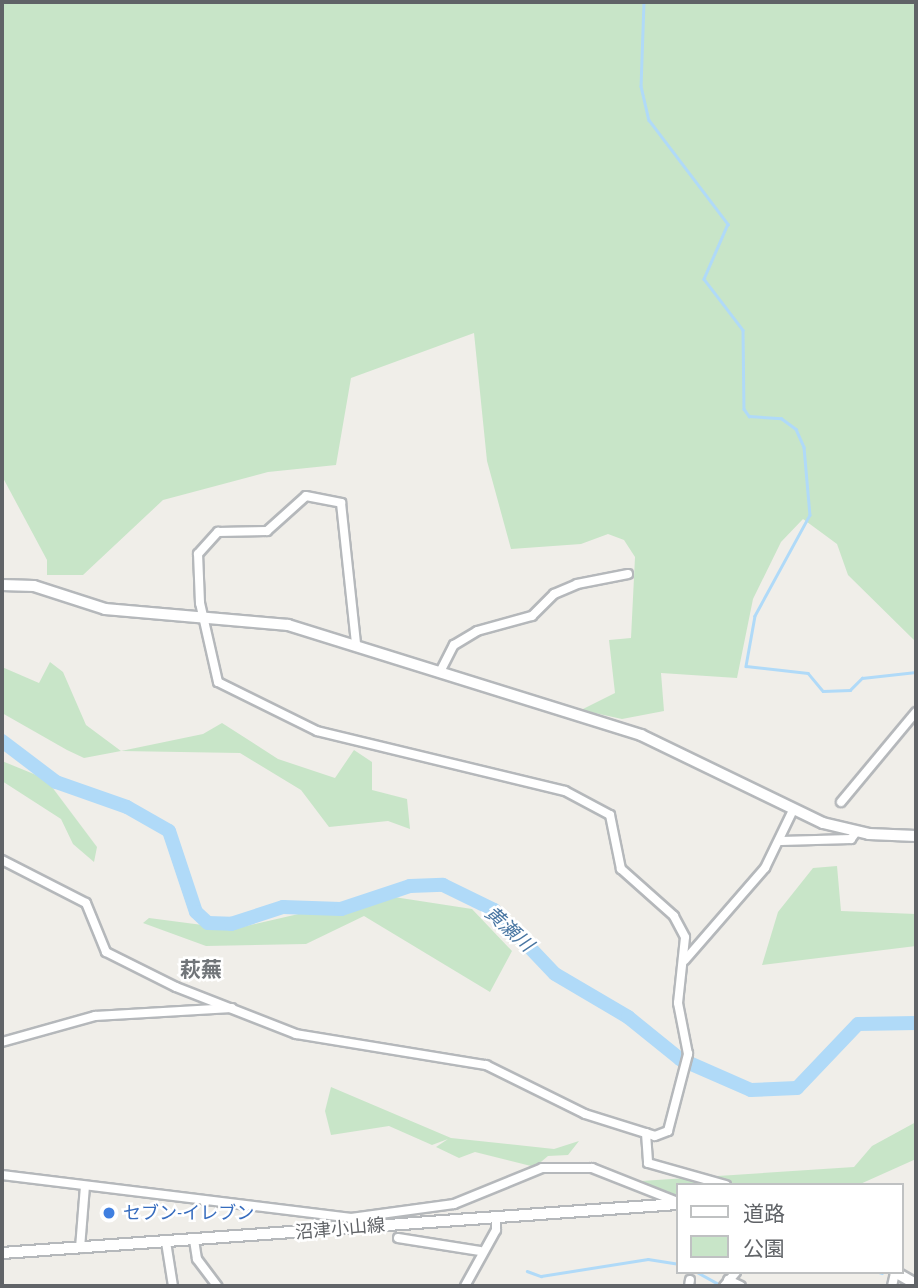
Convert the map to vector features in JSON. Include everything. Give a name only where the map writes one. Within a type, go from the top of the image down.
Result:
[{"type":"street","points":[[2,860],[86,903],[114,959],[296,1034],[486,1065],[585,1114],[646,1133],[662,1134],[674,1124],[688,1054],[678,1003],[685,960],[681,924],[621,869],[605,810],[565,791],[300,724],[212,676],[202,614],[198,554],[210,537],[226,530],[267,531],[279,525],[292,502],[327,497],[341,503],[356,645]]},
{"type":"street","points":[[442,670],[454,645],[477,631],[532,617],[577,584],[628,574]]},
{"type":"street","points":[[2,585],[34,586],[106,609],[202,614],[288,625],[442,670],[641,734],[793,810],[856,832],[916,836]]},
{"type":"street","points":[[841,802],[916,712]]},
{"type":"street","points":[[685,960],[781,841],[793,810]]},
{"type":"street","points":[[781,841],[851,839],[856,832]]},
{"type":"street","points":[[2,1042],[94,1016],[236,1008]]},
{"type":"street","points":[[646,1133],[648,1163],[719,1183]]},
{"type":"street","points":[[2,1175],[351,1223],[454,1204],[542,1168],[592,1168],[676,1202]]},
{"type":"street","points":[[80,1248],[85,1186]]},
{"type":"street","name":"沼津小山線","points":[[2,1253],[194,1240],[351,1223],[496,1217],[676,1203]]},
{"type":"street","points":[[466,1286],[480,1251],[496,1230],[496,1217]]},
{"type":"street","points":[[398,1238],[480,1251]]},
{"type":"street","points":[[194,1240],[197,1259],[216,1286]]},
{"type":"street","points":[[166,1242],[173,1286]]},
{"type":"street","points":[[898,1274],[916,1284]]},
{"type":"street","points":[[726,1283],[741,1286]]},
{"type":"green space","points":[[2,2],[916,2],[916,642],[848,575],[837,544],[803,519],[781,542],[753,599],[737,678],[661,673],[664,711],[622,719],[581,710],[615,693],[609,640],[631,638],[635,557],[624,540],[608,534],[581,544],[511,549],[487,461],[474,333],[351,378],[336,465],[268,472],[163,500],[83,575],[47,575],[47,560],[2,476]]},
{"type":"green space","points":[[50,662],[63,672],[86,725],[121,751],[84,758],[2,713],[2,667],[39,683]]},
{"type":"green space","points":[[222,723],[278,759],[335,778],[354,750],[372,762],[372,790],[407,799],[410,829],[388,821],[329,827],[301,790],[240,753],[121,751],[203,734]]},
{"type":"green space","points":[[2,761],[46,779],[97,847],[94,862],[73,844],[61,819],[2,781]]},
{"type":"green space","points":[[837,866],[841,911],[916,914],[916,946],[762,965],[778,912],[813,868]]},
{"type":"green space","points":[[381,895],[472,909],[512,951],[490,992],[364,916],[306,944],[206,946],[143,923],[149,918],[233,929]]},
{"type":"green space","points":[[331,1087],[451,1138],[554,1149],[579,1141],[568,1155],[548,1156],[535,1167],[475,1152],[459,1158],[436,1147],[448,1139],[432,1145],[389,1126],[331,1135],[325,1111]]},
{"type":"green space","points":[[916,1122],[916,1159],[862,1183],[676,1183],[676,1201],[641,1181],[854,1167],[872,1146]]},
{"type":"waterway","points":[[644,2],[641,86],[649,120],[728,224],[704,279],[743,330],[744,409],[749,416],[781,418],[796,429],[804,447],[810,515],[755,616],[746,666],[808,673],[823,691],[850,690],[862,678],[916,672]]},
{"type":"waterway","name":"黄瀬川","points":[[2,741],[56,782],[127,807],[169,831],[196,912],[208,923],[231,924],[283,907],[341,909],[410,886],[443,885],[494,910],[555,974],[628,1017],[680,1059],[751,1090],[797,1088],[858,1024],[916,1023]]},
{"type":"waterway","points":[[527,1271],[541,1276],[648,1259],[676,1264]]},
{"type":"waterway","points":[[701,1274],[719,1284],[728,1274]]},
{"type":"place","name":"セブン-イレブン","points":[[109,1213]]},
{"type":"district","name":"萩蕪","points":[[201,970]]}]
